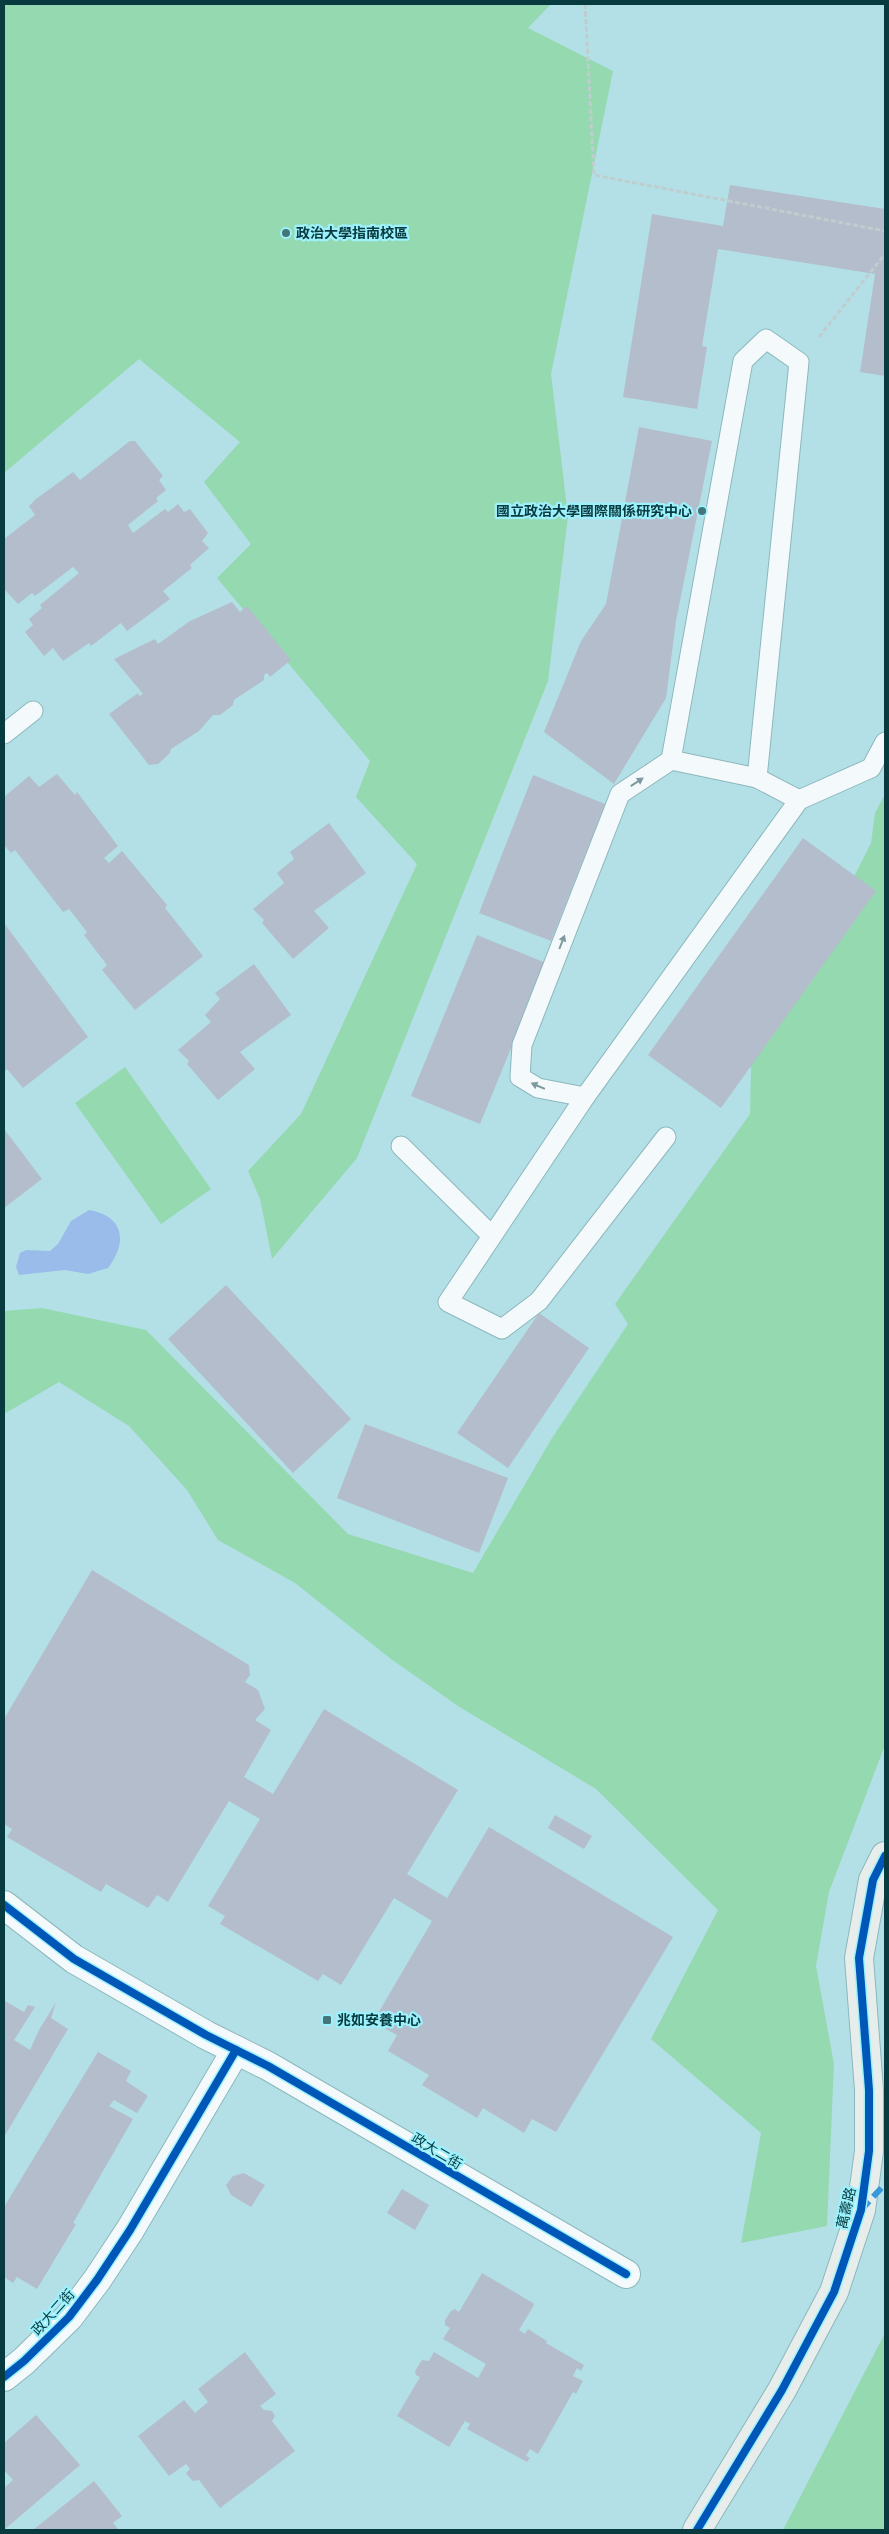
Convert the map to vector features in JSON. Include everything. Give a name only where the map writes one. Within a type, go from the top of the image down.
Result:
[{"type":"street","name":"萬壽路","points":[[697,2530],[782,2390],[834,2292],[861,2210],[868,2151],[868,2090],[859,1958],[874,1880],[885,1856]]},
{"type":"street","name":"政大二街","points":[[4,1905],[74,1959],[268,2066],[626,2274]]},
{"type":"street","name":"政大二街","points":[[4,2378],[69,2317],[98,2280],[130,2230],[236,2050]]},
{"type":"lane","points":[[671,760],[743,361],[766,339],[799,362],[757,778]]},
{"type":"lane","points":[[4,734],[34,711]]},
{"type":"lane","points":[[666,1137],[539,1301],[502,1329],[448,1302],[585,1097],[799,800],[871,768],[885,742]]},
{"type":"lane","points":[[585,1097],[538,1088],[520,1077],[522,1045],[620,794],[671,760],[757,778],[799,800]]},
{"type":"lane","points":[[400,1146],[491,1235]]},
{"type":"path","points":[[585,4],[594,175],[885,231]]},
{"type":"path","points":[[799,362],[885,254]]},
{"type":"green space","name":"政治大學指南校區","points":[[4,4],[551,4],[528,28],[613,71],[551,374],[568,516],[548,681],[357,1158],[272,1259],[260,1199],[248,1171],[301,1114],[417,864],[356,797],[370,761],[217,578],[251,544],[204,482],[240,442],[139,359],[4,473]]},
{"type":"green space","points":[[885,794],[885,1745],[829,1892],[816,1966],[834,2064],[827,2226],[741,2243],[761,2133],[651,2039],[718,1910],[596,1789],[458,1706],[391,1659],[295,1583],[218,1540],[187,1490],[129,1426],[59,1382],[4,1414],[4,1311],[42,1308],[146,1330],[348,1534],[473,1573],[552,1438],[628,1324],[615,1304],[750,1114],[751,1069],[744,1043],[830,924],[871,843],[875,813]]},
{"type":"green space","points":[[125,1067],[211,1189],[161,1224],[75,1103]]},
{"type":"green space","points":[[885,2333],[885,2530],[783,2530]]},
{"type":"water","points":[[89,1210],[110,1218],[116,1224],[119,1232],[118,1249],[108,1268],[88,1274],[65,1270],[19,1275],[16,1267],[20,1253],[26,1250],[50,1251],[58,1244],[71,1221]]},
{"type":"building","points":[[730,185],[885,209],[885,376],[860,372],[875,274],[718,249],[702,346],[707,347],[697,409],[623,397],[652,214],[723,226]]},
{"type":"building","points":[[639,427],[712,441],[676,621],[666,698],[614,784],[544,732],[581,641],[606,604]]},
{"type":"building","points":[[130,441],[135,441],[163,476],[159,480],[166,490],[156,498],[158,501],[128,525],[133,533],[165,509],[168,512],[178,504],[184,512],[190,509],[208,533],[202,541],[209,548],[190,565],[192,568],[163,591],[170,599],[127,631],[121,623],[91,646],[89,643],[63,661],[53,648],[44,656],[25,632],[33,625],[29,619],[42,608],[40,605],[79,573],[73,567],[35,596],[32,593],[18,604],[4,589],[4,539],[35,515],[29,506],[36,499],[73,472],[80,480]]},
{"type":"building","points":[[232,602],[240,612],[247,606],[291,660],[270,677],[267,673],[264,675],[264,680],[234,700],[233,705],[220,715],[213,715],[199,731],[171,749],[170,753],[158,764],[149,765],[109,714],[138,693],[139,696],[143,694],[114,659],[155,639],[158,644],[190,621]]},
{"type":"building","points":[[57,774],[75,795],[77,792],[118,846],[104,858],[109,863],[122,851],[167,905],[165,908],[203,956],[135,1010],[102,970],[107,965],[84,935],[87,932],[69,909],[63,912],[15,850],[11,853],[4,845],[4,797],[29,776],[39,787]]},
{"type":"building","points":[[533,775],[605,804],[551,941],[479,913]]},
{"type":"building","points":[[329,823],[366,873],[314,911],[329,928],[293,959],[262,923],[264,920],[253,909],[284,883],[277,873],[294,859],[290,852]]},
{"type":"building","points":[[803,838],[876,891],[721,1108],[648,1055]]},
{"type":"building","points":[[4,923],[88,1037],[23,1088],[7,1069],[4,1072]]},
{"type":"building","points":[[477,935],[546,963],[480,1124],[411,1096]]},
{"type":"building","points":[[254,964],[291,1015],[240,1052],[255,1069],[218,1100],[187,1064],[189,1061],[178,1050],[211,1022],[205,1015],[220,999],[215,993]]},
{"type":"building","points":[[4,1129],[42,1179],[4,1208]]},
{"type":"building","points":[[226,1285],[351,1419],[293,1473],[168,1339]]},
{"type":"building","points":[[539,1313],[589,1348],[508,1468],[457,1433]]},
{"type":"building","points":[[365,1424],[508,1478],[479,1553],[337,1498]]},
{"type":"building","points":[[92,1570],[249,1665],[250,1675],[245,1682],[258,1690],[265,1709],[255,1720],[271,1730],[244,1777],[273,1794],[324,1709],[458,1790],[407,1874],[447,1898],[489,1827],[673,1937],[556,2132],[532,2119],[524,2133],[483,2108],[477,2118],[422,2085],[429,2075],[388,2051],[397,2035],[373,2022],[432,1921],[394,1898],[341,1985],[323,1974],[318,1981],[220,1924],[225,1916],[208,1906],[260,1819],[229,1801],[168,1902],[157,1895],[148,1908],[106,1884],[101,1892],[7,1837],[12,1829],[4,1824],[4,1719]]},
{"type":"building","points":[[555,1815],[592,1836],[584,1849],[548,1828]]},
{"type":"building","points":[[5,2001],[24,2012],[28,2005],[35,2007],[14,2040],[30,2050],[39,2030],[56,2002],[51,2018],[68,2029],[4,2137]]},
{"type":"building","points":[[98,2052],[131,2071],[126,2081],[148,2096],[137,2113],[114,2100],[109,2106],[133,2119],[73,2223],[76,2224],[37,2289],[17,2277],[13,2283],[4,2277],[4,2207]]},
{"type":"building","points":[[244,2173],[265,2185],[251,2207],[231,2195],[226,2185],[233,2176]]},
{"type":"building","points":[[402,2189],[429,2205],[415,2230],[387,2213]]},
{"type":"building","points":[[482,2273],[533,2303],[534,2305],[519,2330],[525,2334],[528,2329],[547,2341],[546,2343],[584,2365],[581,2371],[577,2368],[573,2376],[583,2381],[576,2394],[573,2392],[538,2454],[530,2449],[526,2456],[530,2458],[527,2462],[467,2429],[470,2424],[465,2421],[449,2447],[397,2416],[420,2377],[416,2375],[415,2371],[422,2360],[429,2361],[434,2352],[478,2378],[486,2364],[443,2339],[450,2328],[445,2325],[445,2320],[451,2311],[455,2309],[459,2312]]},
{"type":"building","points":[[245,2352],[276,2394],[260,2406],[264,2410],[272,2411],[275,2416],[272,2421],[295,2451],[220,2508],[199,2480],[193,2481],[188,2476],[186,2473],[190,2469],[186,2464],[169,2476],[138,2436],[184,2400],[195,2413],[208,2402],[198,2389]]},
{"type":"building","points":[[36,2415],[80,2465],[4,2530],[4,2488],[13,2480],[4,2470],[4,2443]]},
{"type":"building","points":[[94,2481],[122,2516],[113,2523],[119,2530],[33,2530]]},
{"type":"marked path","points":[[861,2210],[885,2184]]},
{"type":"cycle path","points":[[697,2530],[782,2390],[834,2292],[861,2210],[869,2151],[869,2090],[859,1958],[873,1880],[885,1856]]},
{"type":"cycle path","points":[[4,1905],[74,1959],[206,2035],[268,2066],[626,2274]]},
{"type":"cycle path","points":[[4,2377],[24,2361],[69,2317],[97,2280],[130,2230],[236,2050]]},
{"type":"place","name":"政治大學指南校區","points":[[286,233]]},
{"type":"place","name":"國立政治大學國際關係研究中心","points":[[702,511]]},
{"type":"place","name":"兆如安養中心","points":[[327,2020]]}]
